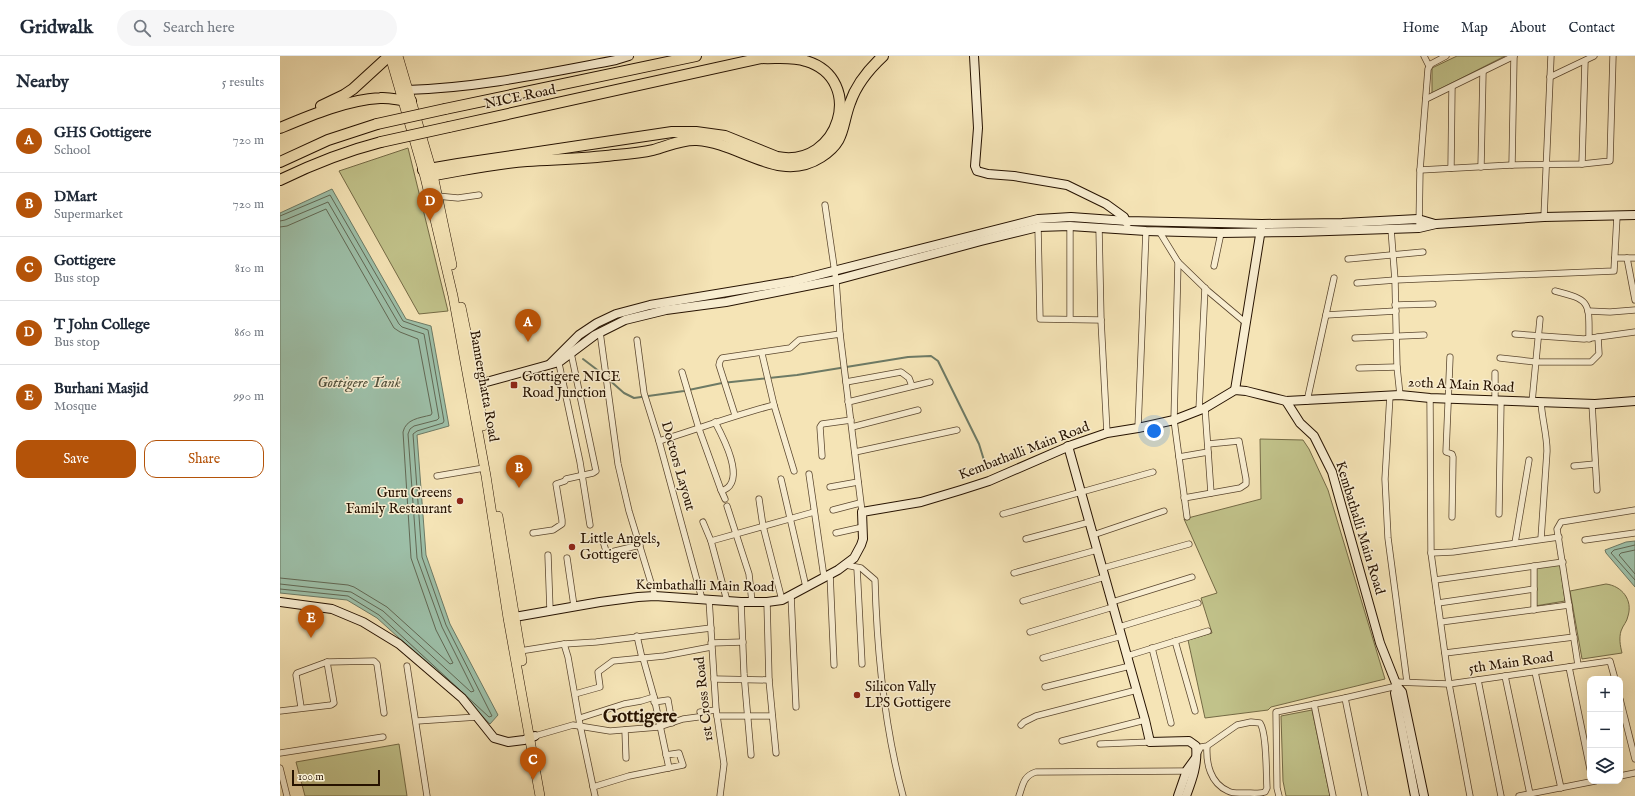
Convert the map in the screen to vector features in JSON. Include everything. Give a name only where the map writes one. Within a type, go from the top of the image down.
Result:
[{"type":"highway","points":[[280,123],[330,103],[344,95],[353,89],[380,62],[389,56]]},
{"type":"highway","name":"NICE Road","points":[[280,162],[328,140],[377,124],[696,56]]},
{"type":"highway","name":"NICE Road","points":[[280,180],[321,161],[381,142],[770,56]]},
{"type":"highway","points":[[428,173],[525,161],[591,159],[652,150],[684,141],[695,140],[723,145],[778,166],[796,167],[805,165],[821,157],[839,139],[854,93],[871,68],[883,56]]},
{"type":"highway","points":[[428,173],[672,132],[725,136],[777,157],[793,158],[808,154],[828,140],[836,126],[840,105],[833,82],[823,70],[806,61],[760,58]]},
{"type":"highway","points":[[280,128],[316,114],[363,100],[392,98],[407,101]]},
{"type":"main road","name":"Bannerghatta Road","points":[[389,56],[407,101],[428,173],[473,386],[484,468],[532,737],[546,796]]},
{"type":"main road","name":"Bannerghatta Road","points":[[398,56],[407,90],[407,101]]},
{"type":"main road","name":"Bannerghatta Road","points":[[428,173],[437,196],[473,386],[511,618],[520,651],[540,796]]},
{"type":"street","points":[[407,90],[426,90],[519,78],[629,56]]},
{"type":"street","points":[[974,56],[978,128],[975,166],[977,171],[988,174],[1014,176],[1067,185],[1106,204],[1120,213],[1127,221],[1126,230]]},
{"type":"street","points":[[1419,228],[1420,170],[1429,66],[1424,56]]},
{"type":"street","points":[[1429,66],[1446,56]]},
{"type":"street","points":[[1426,99],[1514,56],[1512,165]]},
{"type":"street","points":[[1544,218],[1551,56]]},
{"type":"street","points":[[1550,77],[1594,56]]},
{"type":"street","points":[[1420,170],[1607,162],[1610,159],[1613,56]]},
{"type":"street","points":[[1582,164],[1585,61]]},
{"type":"street","points":[[1481,167],[1483,72]]},
{"type":"street","points":[[1451,168],[1452,87]]},
{"type":"street","points":[[437,196],[458,198],[479,195]]},
{"type":"street","points":[[826,205],[862,512]]},
{"type":"street","points":[[558,358],[571,353],[600,332],[625,320],[666,310],[726,302],[836,280],[1038,227],[1070,226],[1146,231],[1221,233],[1329,232],[1419,228],[1436,224],[1635,215]]},
{"type":"street","points":[[1357,283],[1395,280],[1614,271],[1616,216]]},
{"type":"street","points":[[473,386],[550,364],[558,358],[579,335],[597,323],[616,314],[650,305],[781,283],[834,272],[937,243],[1038,219],[1071,217],[1127,221],[1262,224],[1342,223],[1418,219],[1436,224]]},
{"type":"street","points":[[1262,224],[1235,390],[1246,391],[1286,401]]},
{"type":"street","points":[[1070,226],[1070,319]]},
{"type":"street","points":[[1038,227],[1040,319],[1101,320]]},
{"type":"street","points":[[1099,228],[1101,320],[1107,433]]},
{"type":"street","points":[[1391,229],[1395,280],[1397,367],[1400,395]]},
{"type":"street","points":[[1138,428],[1146,231]]},
{"type":"street","points":[[1158,231],[1178,262],[1205,288],[1246,323]]},
{"type":"street","points":[[1214,266],[1221,233]]},
{"type":"street","points":[[1348,259],[1423,252]]},
{"type":"street","points":[[1615,258],[1635,258]]},
{"type":"street","points":[[1627,258],[1635,300]]},
{"type":"street","points":[[1178,262],[1174,420],[1186,517]]},
{"type":"street","points":[[1307,401],[1334,278]]},
{"type":"street","points":[[1205,288],[1202,409],[1208,444],[1211,493]]},
{"type":"street","points":[[1555,291],[1581,299],[1586,305],[1588,312],[1589,339]]},
{"type":"street","points":[[1326,315],[1433,304]]},
{"type":"street","points":[[1588,312],[1635,310]]},
{"type":"street","points":[[1540,319],[1536,362],[1536,402],[1547,437],[1541,540]]},
{"type":"street","points":[[600,332],[618,464],[628,511],[655,596]]},
{"type":"street","points":[[1515,334],[1589,339],[1635,332]]},
{"type":"street","points":[[735,415],[719,365],[722,358],[762,354],[790,348],[799,340],[840,334]]},
{"type":"street","points":[[1354,338],[1396,338],[1424,335]]},
{"type":"street","points":[[1500,358],[1536,362],[1591,362],[1599,354],[1598,337]]},
{"type":"street","name":"Doctors Layout","points":[[637,340],[645,397],[705,599]]},
{"type":"street","points":[[533,533],[553,530],[562,524],[556,485],[565,481],[566,479],[582,476],[596,471],[571,353]]},
{"type":"street","points":[[762,354],[774,404],[794,472]]},
{"type":"street","points":[[1450,357],[1446,452],[1452,454],[1453,457],[1452,517]]},
{"type":"street","points":[[558,358],[582,476],[590,525]]},
{"type":"street","points":[[1359,368],[1397,367]]},
{"type":"street","points":[[682,372],[699,429],[725,499]]},
{"type":"street","points":[[846,382],[901,372],[909,378],[912,386]]},
{"type":"street","points":[[1495,373],[1498,401],[1499,514]]},
{"type":"street","points":[[848,402],[930,382]]},
{"type":"street","name":"Kembathalli Main Road","points":[[511,618],[620,598],[655,596],[741,602],[767,602],[782,600],[846,565],[854,558],[861,545],[863,527],[862,512],[921,502],[989,481],[1068,446],[1107,433],[1174,420],[1202,409],[1235,390]]},
{"type":"street","points":[[1390,395],[1385,480],[1388,538],[1407,682]]},
{"type":"street","name":"20th A Main Road","points":[[1286,401],[1307,401],[1390,395],[1430,398],[1592,404],[1635,401]]},
{"type":"street","points":[[1430,398],[1431,553],[1449,684],[1470,796]]},
{"type":"street","name":"Kembathalli Main Road","points":[[1286,401],[1293,414],[1314,436],[1332,472],[1380,643],[1397,684],[1402,692],[1424,796]]},
{"type":"street","points":[[659,441],[699,429],[735,415],[774,404]]},
{"type":"street","points":[[1592,404],[1597,490]]},
{"type":"street","points":[[852,427],[918,410]]},
{"type":"street","points":[[822,456],[820,427],[822,424],[851,420]]},
{"type":"street","points":[[715,422],[730,455],[733,477],[728,488],[721,490]]},
{"type":"street","points":[[855,452],[957,430]]},
{"type":"street","points":[[1184,498],[1240,488],[1246,484],[1238,441],[1208,444]]},
{"type":"street","points":[[1068,446],[1137,690],[1150,742]]},
{"type":"street","points":[[1179,457],[1208,452]]},
{"type":"street","points":[[1515,543],[1529,460]]},
{"type":"street","points":[[1574,466],[1596,464]]},
{"type":"street","points":[[437,476],[484,468]]},
{"type":"street","points":[[1003,514],[1153,472]]},
{"type":"street","points":[[809,474],[814,512],[827,576],[834,665]]},
{"type":"street","points":[[781,479],[806,587]]},
{"type":"street","points":[[830,487],[858,482]]},
{"type":"street","points":[[759,499],[763,526],[782,600]]},
{"type":"street","points":[[833,510],[860,503]]},
{"type":"street","points":[[727,506],[749,574],[752,602]]},
{"type":"street","points":[[1578,665],[1558,529],[1561,522],[1635,510]]},
{"type":"street","points":[[711,541],[814,512]]},
{"type":"street","points":[[1093,535],[1164,512]]},
{"type":"street","points":[[703,522],[711,541],[727,600]]},
{"type":"street","points":[[1026,539],[1090,522]]},
{"type":"street","points":[[836,533],[863,527]]},
{"type":"street","points":[[1585,540],[1635,533]]},
{"type":"street","points":[[1431,553],[1453,552],[1559,537]]},
{"type":"street","points":[[602,538],[606,551],[610,552],[640,545]]},
{"type":"street","points":[[1103,568],[1189,544]]},
{"type":"street","points":[[1014,573],[1097,550]]},
{"type":"street","points":[[548,555],[550,610]]},
{"type":"street","points":[[567,558],[574,606]]},
{"type":"street","points":[[1435,580],[1563,562]]},
{"type":"street","points":[[846,565],[860,568],[875,580],[876,622],[889,737],[903,796]]},
{"type":"street","points":[[1534,566],[1534,610]]},
{"type":"street","points":[[857,568],[862,664]]},
{"type":"street","points":[[1023,601],[1105,577]]},
{"type":"street","points":[[1030,632],[1192,577]]},
{"type":"street","points":[[1438,604],[1534,589]]},
{"type":"street","points":[[791,595],[796,707]]},
{"type":"street","name":"1st Cross Road","points":[[705,599],[711,628],[717,713],[724,764],[720,796]]},
{"type":"street","points":[[280,602],[332,609],[363,622],[400,644],[462,698],[494,738],[508,742],[532,737],[573,725],[610,731],[659,727],[699,715],[717,713],[747,716],[772,716]]},
{"type":"street","points":[[741,602],[744,679],[751,755]]},
{"type":"street","points":[[767,602],[769,680],[776,753]]},
{"type":"street","points":[[1119,627],[1198,603]]},
{"type":"street","points":[[1440,622],[1569,606]]},
{"type":"street","points":[[520,651],[564,644],[596,642],[711,628]]},
{"type":"street","points":[[1127,656],[1208,632]]},
{"type":"street","points":[[637,636],[654,700],[669,768]]},
{"type":"street","points":[[1042,658],[1122,636]]},
{"type":"street","points":[[1445,653],[1574,637]]},
{"type":"street","points":[[1175,641],[1195,711]]},
{"type":"street","points":[[575,694],[600,686],[598,672],[613,662],[664,656],[711,645],[743,642]]},
{"type":"street","points":[[564,644],[568,657],[595,796]]},
{"type":"street","points":[[1152,648],[1171,723]]},
{"type":"street","points":[[301,708],[296,676],[297,673],[327,662],[374,661],[376,662],[384,713]]},
{"type":"street","name":"5th Main Road","points":[[1277,788],[1276,712],[1345,698],[1407,682],[1449,684],[1610,661],[1614,676]]},
{"type":"street","points":[[280,710],[331,705],[334,703],[327,662]]},
{"type":"street","points":[[407,666],[428,796]]},
{"type":"street","points":[[1045,688],[1130,666]]},
{"type":"street","points":[[1569,667],[1587,754]]},
{"type":"street","points":[[1535,672],[1561,788]]},
{"type":"street","points":[[1505,676],[1530,794]]},
{"type":"street","points":[[714,679],[769,680]]},
{"type":"street","points":[[1478,680],[1501,796]]},
{"type":"street","name":"Kembathalli Main Road","points":[[1397,684],[1395,693],[1415,796]]},
{"type":"street","points":[[1021,725],[1036,716],[1137,690]]},
{"type":"street","points":[[1345,698],[1365,796]]},
{"type":"street","points":[[580,718],[624,704],[641,701],[668,700],[672,723]]},
{"type":"street","points":[[1314,704],[1334,796]]},
{"type":"street","points":[[1623,709],[1633,744],[1635,759]]},
{"type":"street","points":[[417,721],[477,717]]},
{"type":"street","points":[[1062,741],[1145,720]]},
{"type":"street","points":[[1178,796],[1201,747],[1208,746],[1237,725],[1251,722],[1260,723],[1262,727],[1267,788],[1265,792],[1233,793],[1227,791],[1216,782],[1210,770],[1206,759],[1208,746]]},
{"type":"street","points":[[625,730],[626,758]]},
{"type":"street","points":[[280,753],[383,737]]},
{"type":"street","points":[[1100,744],[1189,741],[1196,746],[1196,757]]},
{"type":"street","points":[[593,787],[629,776],[683,765],[678,753],[666,755]]},
{"type":"street","points":[[280,768],[288,796]]},
{"type":"street","points":[[1019,796],[1025,779],[1029,774],[1036,772],[1191,771]]},
{"type":"street","points":[[1186,796],[1191,771]]},
{"type":"street","points":[[1623,775],[1635,773]]},
{"type":"street","points":[[1519,796],[1587,782]]},
{"type":"street","points":[[1267,788],[1277,788],[1279,796]]},
{"type":"shaded area","points":[[1457,56],[1505,56],[1432,93],[1432,68]]},
{"type":"shaded area","points":[[408,148],[448,311],[419,314],[339,171]]},
{"type":"shaded area","points":[[1260,439],[1303,440],[1309,449],[1328,490],[1385,679],[1271,707],[1268,710],[1205,718],[1188,640],[1212,633],[1201,598],[1217,593],[1184,519],[1261,499]]},
{"type":"shaded area","points":[[1560,564],[1565,601],[1535,606],[1536,568]]},
{"type":"shaded area","points":[[1606,584],[1612,585],[1621,591],[1625,595],[1629,605],[1627,618],[1620,634],[1622,653],[1582,659],[1570,591]]},
{"type":"shaded area","points":[[1312,710],[1330,796],[1286,796],[1283,781],[1281,716]]},
{"type":"shaded area","points":[[399,744],[407,796],[305,796],[296,762]]},
{"type":"water","name":"Gottigere Tank","points":[[332,189],[406,319],[431,326],[449,426],[417,435],[426,555],[450,624],[498,715],[490,724],[464,697],[377,618],[347,600],[280,593],[280,213]]},
{"type":"water","points":[[1635,541],[1635,587],[1605,550],[1626,542]]},
{"type":"waterway","points":[[607,378],[624,393],[634,398],[684,391],[722,383],[797,375],[908,357],[931,356],[938,361],[979,444],[987,470]]},
{"type":"waterway","points":[[583,359],[604,375]]},
{"type":"place","name":"T John College","points":[[430,221]]},
{"type":"place","name":"GHS Gottigere","points":[[528,342]]},
{"type":"place","name":"Gottigere NICE Road Junction","points":[[514,385]]},
{"type":"place","name":"DMart","points":[[519,488]]},
{"type":"place","name":"Guru Greens Family Restaurant","points":[[460,501]]},
{"type":"place","name":"Little Angels, Gottigere","points":[[572,547]]},
{"type":"place","name":"Burhani Masjid","points":[[311,638]]},
{"type":"place","name":"Silicon Vally LPS Gottigere","points":[[857,695]]},
{"type":"place","name":"Gottigere","points":[[533,780]]},
{"type":"district","name":"Gottigere","points":[[640,717]]}]
